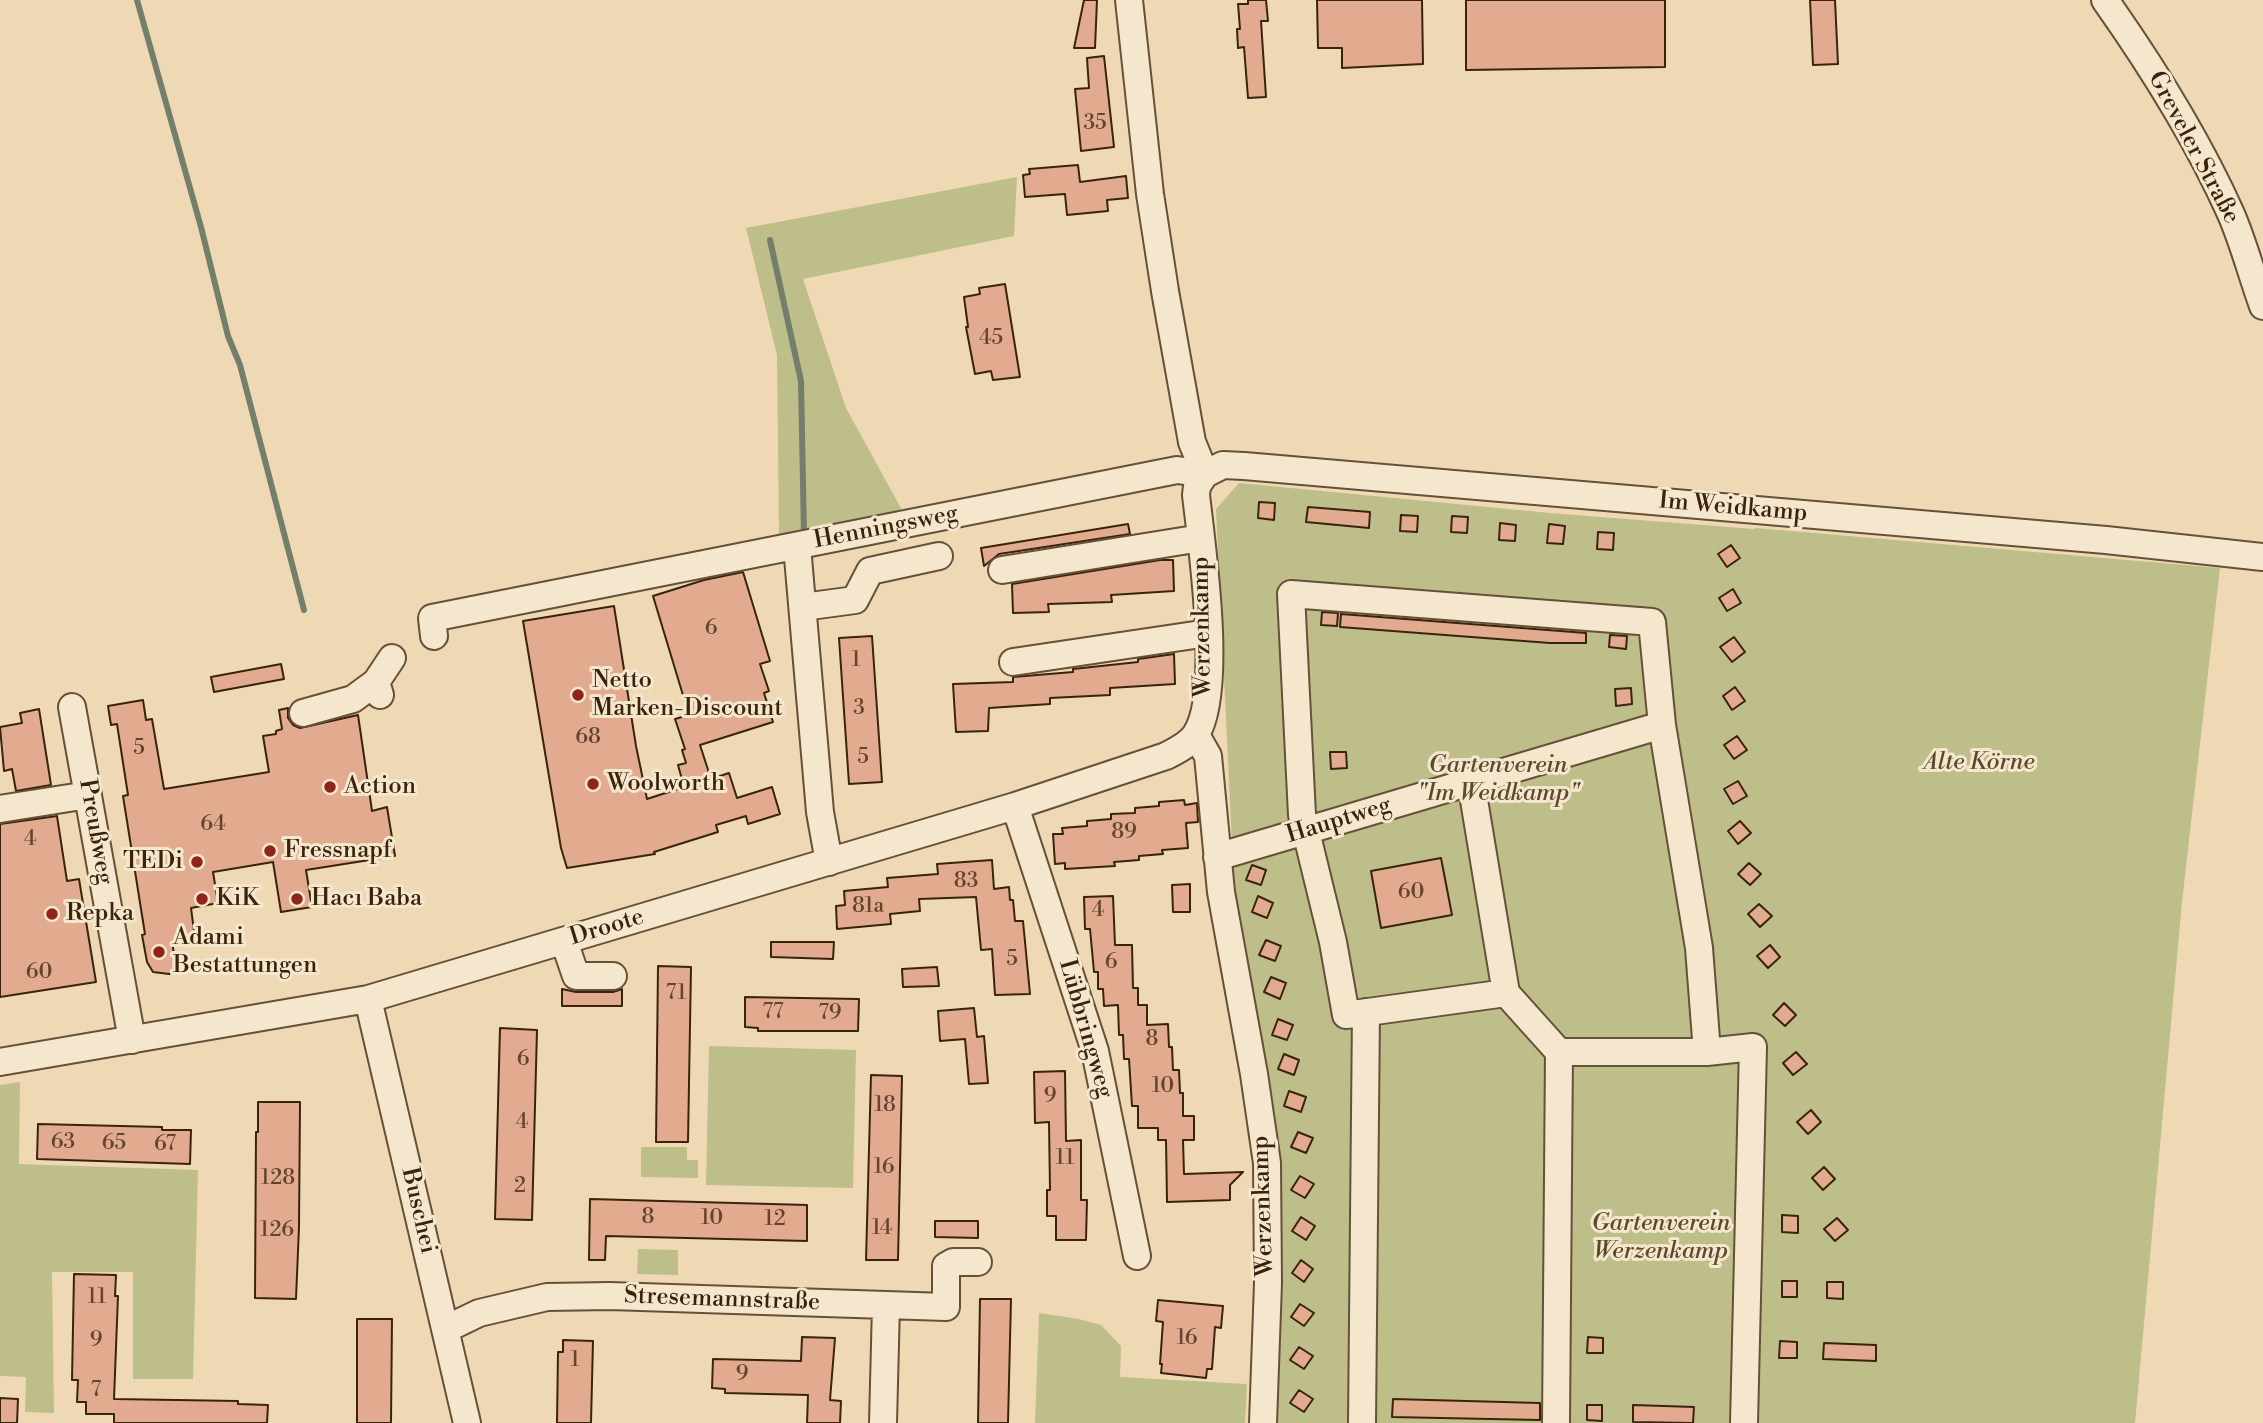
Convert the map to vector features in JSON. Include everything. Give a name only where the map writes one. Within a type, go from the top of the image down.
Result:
[{"type":"street","points":[[1129,0],[1150,194],[1165,291],[1192,442],[1205,474]]},
{"type":"street","name":"Greveler Straße","points":[[2105,0],[2147,60],[2190,132],[2232,216],[2263,306]]},
{"type":"street","name":"Im Weidkamp","points":[[1205,474],[1223,465],[1244,466],[2106,540],[2263,557]]},
{"type":"street","name":"Henningsweg","points":[[829,862],[820,812],[797,546],[1177,470],[1205,474]]},
{"type":"street","name":"Werzenkamp","points":[[1205,474],[1197,486],[1196,495],[1209,669],[1207,705],[1196,735],[1208,756],[1221,892],[1267,1163],[1268,1283],[1263,1423]]},
{"type":"street","points":[[1002,570],[1201,538]]},
{"type":"street","points":[[434,636],[432,618],[494,617],[797,546]]},
{"type":"street","points":[[803,607],[855,600],[870,570],[939,556]]},
{"type":"street","points":[[1506,993],[1346,1015],[1333,942],[1302,815],[1291,594],[1652,622],[1662,725],[1699,948],[1707,1052]]},
{"type":"street","points":[[1013,663],[1208,633]]},
{"type":"street","points":[[303,713],[378,689],[392,658]]},
{"type":"street","name":"Preußweg","points":[[72,707],[132,1040]]},
{"type":"street","name":"Hauptweg","points":[[1217,857],[1662,725]]},
{"type":"street","name":"Droote","points":[[0,1062],[368,999],[1015,807],[1166,756],[1183,747],[1196,735]]},
{"type":"street","points":[[1471,782],[1506,993],[1559,1052],[1556,1423]]},
{"type":"street","points":[[0,809],[88,795]]},
{"type":"street","name":"Lübbringweg","points":[[1015,807],[1095,1051],[1137,1256]]},
{"type":"street","points":[[564,941],[576,976],[613,976]]},
{"type":"street","name":"Buschei","points":[[368,999],[467,1423]]},
{"type":"street","points":[[1362,1423],[1366,1012]]},
{"type":"street","points":[[1559,1052],[1707,1052],[1753,1047],[1744,1423]]},
{"type":"street","name":"Stresemannstraße","points":[[446,1329],[479,1313],[547,1297],[610,1296],[946,1307],[946,1266],[953,1262],[978,1262]]},
{"type":"street","points":[[883,1423],[886,1305]]},
{"type":"green space","points":[[1017,177],[1014,236],[803,279],[846,408],[902,510],[779,538],[777,355],[746,228]]},
{"type":"green space","points":[[1239,483],[1550,513],[2220,568],[2182,902],[2135,1423],[1277,1423],[1282,1186],[1262,1054],[1235,907],[1216,509]]},
{"type":"green space","points":[[709,1046],[856,1050],[853,1188],[706,1185]]},
{"type":"green space","points":[[20,1082],[19,1164],[198,1170],[193,1379],[133,1379],[133,1272],[52,1272],[54,1413],[25,1412],[26,1377],[0,1376],[0,1085]]},
{"type":"green space","points":[[641,1147],[687,1147],[687,1160],[698,1160],[698,1178],[641,1177]]},
{"type":"green space","points":[[638,1249],[678,1250],[678,1275],[637,1274]]},
{"type":"green space","points":[[1039,1313],[1101,1325],[1121,1346],[1120,1377],[1247,1384],[1245,1423],[1035,1423]]},
{"type":"building","points":[[1084,0],[1097,0],[1095,48],[1074,48]]},
{"type":"building","points":[[1248,0],[1266,0],[1268,21],[1261,21],[1266,97],[1248,98],[1244,47],[1238,48],[1238,4],[1248,4]]},
{"type":"building","points":[[1317,0],[1422,0],[1423,64],[1342,68],[1342,48],[1318,48]]},
{"type":"building","points":[[1466,0],[1665,0],[1665,67],[1466,70]]},
{"type":"building","points":[[1810,0],[1835,0],[1838,64],[1813,65]]},
{"type":"building","points":[[1104,56],[1114,147],[1081,151],[1075,89],[1089,88],[1087,58]]},
{"type":"building","points":[[1078,165],[1080,182],[1126,176],[1128,198],[1107,200],[1108,211],[1067,215],[1065,194],[1025,197],[1023,175],[1030,174],[1029,169]]},
{"type":"building","points":[[1005,284],[1020,377],[993,380],[991,371],[975,374],[966,327],[964,297],[980,294],[979,288]]},
{"type":"building","points":[[1259,502],[1275,503],[1274,520],[1258,518]]},
{"type":"building","points":[[1308,507],[1370,512],[1369,528],[1306,522]]},
{"type":"building","points":[[1401,515],[1418,516],[1417,532],[1400,531]]},
{"type":"building","points":[[1452,516],[1468,517],[1467,533],[1451,532]]},
{"type":"building","points":[[1500,523],[1516,525],[1515,541],[1499,540]]},
{"type":"building","points":[[1128,524],[1130,534],[999,554],[984,566],[981,548]]},
{"type":"building","points":[[1549,524],[1565,526],[1563,544],[1547,543]]},
{"type":"building","points":[[1598,532],[1614,533],[1613,550],[1597,549]]},
{"type":"building","points":[[1731,545],[1740,558],[1727,567],[1718,554]]},
{"type":"building","points":[[1173,560],[1174,591],[1111,595],[1112,602],[1048,604],[1049,612],[1013,613],[1012,584]]},
{"type":"building","points":[[743,572],[770,661],[760,664],[769,691],[764,693],[773,722],[700,745],[711,779],[729,773],[737,798],[772,787],[780,814],[748,824],[746,816],[716,825],[718,832],[654,852],[655,854],[567,868],[561,848],[523,621],[614,606],[647,799],[684,787],[678,765],[686,763],[682,750],[685,749],[675,719],[689,715],[653,596],[704,580]]},
{"type":"building","points":[[1733,589],[1741,603],[1727,611],[1719,598]]},
{"type":"building","points":[[1322,612],[1338,613],[1337,626],[1321,625]]},
{"type":"building","points":[[1341,614],[1586,633],[1586,643],[1550,643],[1340,627]]},
{"type":"building","points":[[1610,635],[1627,636],[1626,649],[1609,647]]},
{"type":"building","points":[[872,636],[882,782],[849,784],[839,638]]},
{"type":"building","points":[[1734,637],[1745,652],[1732,662],[1720,647]]},
{"type":"building","points":[[1174,654],[1175,684],[1110,688],[1110,695],[1050,698],[1050,704],[989,708],[988,731],[956,732],[953,684],[1013,682],[1013,677],[1073,672],[1073,669],[1138,662],[1138,659]]},
{"type":"building","points":[[281,664],[284,679],[214,692],[211,677]]},
{"type":"building","points":[[1735,687],[1745,701],[1732,710],[1723,696]]},
{"type":"building","points":[[1631,688],[1632,704],[1616,706],[1615,689]]},
{"type":"building","points":[[143,700],[146,720],[152,719],[164,789],[269,772],[263,736],[276,734],[276,731],[282,729],[279,710],[288,708],[288,718],[293,725],[300,728],[358,715],[372,811],[387,807],[395,856],[306,870],[312,907],[281,912],[273,862],[213,872],[218,903],[191,908],[195,938],[172,942],[177,971],[169,974],[153,972],[147,962],[142,935],[145,934],[123,796],[128,795],[117,724],[111,725],[108,706]]},
{"type":"building","points":[[39,709],[51,785],[16,791],[12,769],[4,771],[0,727],[22,723],[20,713]]},
{"type":"building","points":[[1737,736],[1747,750],[1734,759],[1724,745]]},
{"type":"building","points":[[1330,752],[1346,752],[1347,768],[1331,769]]},
{"type":"building","points":[[1738,781],[1747,796],[1733,804],[1724,789]]},
{"type":"building","points":[[1184,800],[1185,805],[1197,803],[1198,822],[1186,823],[1188,848],[1162,850],[1163,854],[1114,862],[1115,866],[1065,869],[1065,863],[1055,864],[1053,834],[1063,834],[1062,828],[1087,826],[1087,821],[1111,819],[1111,814],[1135,813],[1135,808],[1159,806],[1159,802]]},
{"type":"building","points":[[57,816],[67,881],[79,879],[96,982],[0,997],[0,824]]},
{"type":"building","points":[[1740,821],[1751,833],[1738,844],[1728,831]]},
{"type":"building","name":"Gartenverein \"Im Weidkamp\"","points":[[1441,858],[1452,915],[1381,928],[1371,871]]},
{"type":"building","points":[[992,860],[994,889],[1009,887],[1015,921],[1023,921],[1030,994],[995,995],[992,949],[981,950],[976,897],[919,899],[920,911],[890,914],[891,924],[837,929],[836,906],[845,905],[844,891],[888,887],[887,878],[938,874],[937,864]]},
{"type":"building","points":[[1749,863],[1761,874],[1750,885],[1738,874]]},
{"type":"building","points":[[1252,865],[1266,870],[1261,885],[1246,880]]},
{"type":"building","points":[[1190,884],[1190,912],[1173,912],[1172,885]]},
{"type":"building","points":[[1113,896],[1115,945],[1132,945],[1133,988],[1138,988],[1138,1005],[1147,1005],[1147,1025],[1168,1024],[1173,1070],[1179,1070],[1180,1093],[1183,1093],[1183,1116],[1194,1116],[1194,1140],[1183,1140],[1184,1174],[1243,1172],[1230,1185],[1230,1200],[1167,1202],[1166,1140],[1158,1140],[1158,1128],[1138,1128],[1138,1106],[1132,1106],[1129,1059],[1124,1059],[1123,1035],[1119,1035],[1118,1005],[1104,1006],[1103,989],[1098,989],[1098,972],[1094,972],[1090,929],[1085,929],[1084,897]]},
{"type":"building","points":[[1258,896],[1273,903],[1267,918],[1252,912]]},
{"type":"building","points":[[1759,904],[1772,916],[1760,927],[1748,914]]},
{"type":"building","points":[[1266,940],[1281,946],[1275,961],[1259,955]]},
{"type":"building","points":[[771,942],[834,942],[833,959],[771,957]]},
{"type":"building","points":[[1770,945],[1780,957],[1768,968],[1757,956]]},
{"type":"building","points":[[658,966],[691,967],[688,1142],[656,1142]]},
{"type":"building","points":[[937,967],[939,986],[903,987],[902,969]]},
{"type":"building","points":[[1271,977],[1286,983],[1280,999],[1264,992]]},
{"type":"building","points":[[562,989],[576,992],[613,992],[622,989],[622,1006],[562,1006]]},
{"type":"building","points":[[745,997],[859,999],[858,1031],[758,1031],[758,1028],[745,1027]]},
{"type":"building","points":[[1784,1003],[1796,1015],[1785,1026],[1773,1015]]},
{"type":"building","points":[[974,1008],[977,1037],[984,1036],[988,1083],[969,1084],[965,1039],[940,1041],[938,1011]]},
{"type":"building","points":[[1278,1019],[1293,1025],[1287,1040],[1272,1035]]},
{"type":"building","points":[[500,1028],[537,1030],[532,1220],[495,1219]]},
{"type":"building","points":[[1796,1052],[1807,1064],[1793,1075],[1783,1063]]},
{"type":"building","points":[[1284,1054],[1299,1060],[1294,1075],[1278,1069]]},
{"type":"building","points":[[1065,1071],[1066,1141],[1081,1140],[1081,1200],[1087,1200],[1086,1240],[1056,1240],[1056,1216],[1047,1216],[1047,1190],[1050,1190],[1049,1122],[1035,1123],[1034,1072]]},
{"type":"building","points":[[871,1075],[902,1076],[898,1260],[866,1260]]},
{"type":"building","points":[[1289,1091],[1306,1097],[1301,1112],[1284,1106]]},
{"type":"building","points":[[258,1102],[300,1102],[296,1299],[255,1298]]},
{"type":"building","points":[[1811,1110],[1821,1122],[1808,1134],[1797,1122]]},
{"type":"building","points":[[38,1124],[191,1130],[190,1164],[37,1159]]},
{"type":"building","points":[[1298,1132],[1313,1138],[1306,1153],[1291,1147]]},
{"type":"building","points":[[1824,1167],[1835,1179],[1823,1190],[1812,1178]]},
{"type":"building","points":[[1300,1176],[1314,1184],[1305,1198],[1291,1190]]},
{"type":"building","points":[[590,1199],[807,1205],[807,1241],[606,1236],[605,1260],[589,1260]]},
{"type":"building","points":[[1782,1215],[1798,1216],[1798,1233],[1782,1232]]},
{"type":"building","points":[[1301,1217],[1315,1226],[1306,1240],[1292,1231]]},
{"type":"building","points":[[1837,1218],[1848,1230],[1835,1241],[1824,1229]]},
{"type":"building","points":[[935,1221],[978,1221],[978,1238],[935,1237]]},
{"type":"building","points":[[1301,1260],[1313,1269],[1304,1282],[1292,1273]]},
{"type":"building","points":[[74,1274],[116,1275],[115,1296],[118,1296],[114,1399],[238,1401],[238,1404],[268,1405],[267,1423],[114,1423],[114,1414],[86,1414],[86,1402],[77,1402],[78,1380],[72,1380]]},
{"type":"building","points":[[1782,1281],[1797,1281],[1797,1297],[1782,1297]]},
{"type":"building","points":[[1827,1282],[1843,1282],[1843,1299],[1827,1298]]},
{"type":"building","points":[[980,1299],[1011,1299],[1008,1423],[978,1423]]},
{"type":"building","points":[[1158,1300],[1223,1306],[1221,1328],[1215,1327],[1212,1369],[1207,1369],[1206,1378],[1161,1373],[1163,1322],[1156,1321]]},
{"type":"building","points":[[1300,1304],[1314,1313],[1304,1326],[1291,1317]]},
{"type":"building","points":[[357,1319],[392,1319],[391,1423],[357,1423]]},
{"type":"building","points":[[802,1337],[835,1338],[830,1400],[841,1401],[840,1423],[807,1423],[808,1395],[725,1393],[725,1389],[712,1388],[713,1359],[801,1361]]},
{"type":"building","points":[[1588,1337],[1603,1338],[1603,1353],[1587,1353]]},
{"type":"building","points":[[563,1340],[593,1341],[591,1423],[557,1423],[558,1352],[563,1352]]},
{"type":"building","points":[[1780,1341],[1797,1342],[1797,1358],[1779,1358]]},
{"type":"building","points":[[1824,1343],[1876,1345],[1876,1361],[1823,1359]]},
{"type":"building","points":[[1299,1347],[1313,1356],[1304,1369],[1290,1360]]},
{"type":"building","points":[[1299,1390],[1313,1399],[1304,1412],[1290,1403]]},
{"type":"building","points":[[0,1398],[18,1399],[17,1423],[0,1423]]},
{"type":"building","points":[[1393,1399],[1540,1403],[1540,1420],[1392,1417]]},
{"type":"building","points":[[1587,1405],[1602,1405],[1602,1421],[1587,1420]]},
{"type":"building","points":[[1633,1405],[1694,1407],[1693,1423],[1633,1422]]},
{"type":"waterway","points":[[137,0],[201,227],[228,336],[240,365],[304,610]]},
{"type":"waterway","points":[[770,240],[801,381],[804,535]]},
{"type":"place","name":"Netto Marken-Discount","points":[[578,695]]},
{"type":"place","name":"Woolworth","points":[[593,784]]},
{"type":"place","name":"Action","points":[[330,787]]},
{"type":"place","name":"Fressnapf","points":[[270,851]]},
{"type":"place","name":"TEDi","points":[[197,862]]},
{"type":"place","name":"KiK","points":[[202,899]]},
{"type":"place","name":"Hacı Baba","points":[[297,899]]},
{"type":"place","name":"Repka","points":[[52,914]]},
{"type":"place","name":"Adami Bestattungen","points":[[159,952]]},
{"type":"park label","name":"Alte Körne","points":[[1979,763]]},
{"type":"park label","name":"Gartenverein Werzenkamp","points":[[1661,1238]]}]
